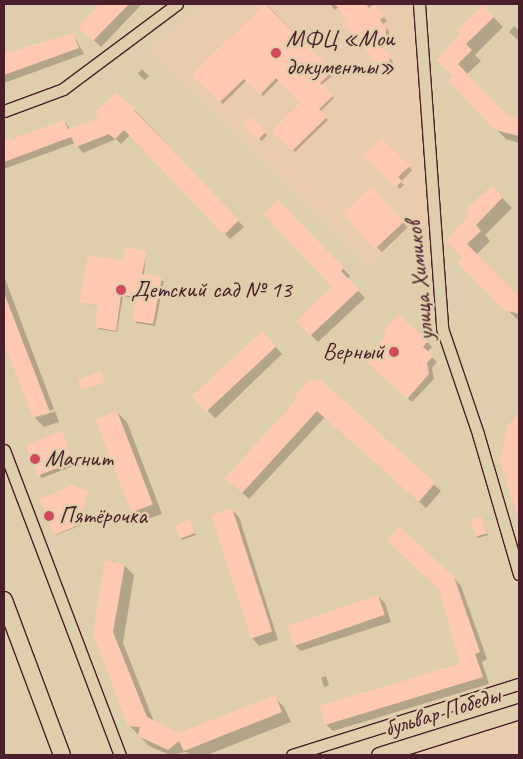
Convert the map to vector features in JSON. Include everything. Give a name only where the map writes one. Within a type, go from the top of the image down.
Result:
[{"type":"main road","points":[[4,600],[62,755]]},
{"type":"main road","points":[[4,632],[51,755]]},
{"type":"street","points":[[4,111],[63,89],[177,4]]},
{"type":"street","name":"улица Химиков","points":[[419,4],[442,328],[478,434],[519,574]]},
{"type":"street","points":[[4,450],[120,755]]},
{"type":"street","points":[[292,755],[519,684]]},
{"type":"street","name":"бульвар Победы","points":[[379,755],[519,711]]},
{"type":"shaded area","points":[[207,4],[419,4],[435,225],[410,226],[372,267],[150,48]]},
{"type":"shaded area","points":[[519,711],[519,755],[382,755]]},
{"type":"building","points":[[100,4],[129,4],[93,41],[78,27]]},
{"type":"building","points":[[265,4],[333,71],[320,83],[333,96],[319,109],[327,117],[292,151],[272,131],[301,103],[276,78],[260,95],[244,79],[220,102],[192,75]]},
{"type":"building","points":[[335,4],[366,4],[369,8],[374,4],[384,17],[380,20],[386,27],[386,39],[379,44],[390,57],[389,64],[382,70],[343,21],[347,19]]},
{"type":"building","points":[[483,5],[494,17],[466,44],[472,50],[458,64],[507,115],[519,118],[519,136],[495,130],[448,81],[453,76],[436,60],[460,34],[456,31]]},
{"type":"building","points":[[73,33],[79,48],[4,75],[4,54]]},
{"type":"building","points":[[116,93],[135,108],[134,110],[239,220],[224,235],[124,130],[115,139],[109,134],[76,147],[71,137],[4,162],[4,142],[64,120],[68,129],[100,118],[94,113]]},
{"type":"building","points":[[251,117],[266,132],[258,140],[243,125]]},
{"type":"building","points":[[382,138],[410,166],[398,177],[402,181],[396,187],[364,155]]},
{"type":"building","points":[[492,185],[503,197],[476,225],[481,231],[467,244],[519,296],[519,314],[504,310],[457,262],[462,257],[446,241],[469,215],[465,211]]},
{"type":"building","points":[[371,187],[404,222],[375,249],[342,214]]},
{"type":"building","points":[[278,200],[344,268],[341,271],[359,290],[310,336],[296,321],[332,287],[263,214]]},
{"type":"building","name":"Детский сад № 13","points":[[125,247],[147,251],[142,274],[162,277],[153,324],[133,321],[136,297],[121,295],[116,331],[95,327],[98,306],[79,302],[88,256],[123,260]]},
{"type":"building","points":[[4,293],[50,412],[33,418],[4,342]]},
{"type":"building","points":[[398,314],[428,341],[423,347],[433,356],[427,363],[429,374],[407,399],[365,360],[387,335],[383,331]]},
{"type":"building","points":[[262,331],[276,346],[206,412],[192,396]]},
{"type":"building","points":[[101,371],[105,381],[82,391],[78,380]]},
{"type":"building","points":[[320,379],[435,483],[419,502],[317,411],[242,493],[225,478],[297,399],[294,396],[309,380]]},
{"type":"building","points":[[117,411],[153,504],[131,513],[96,419]]},
{"type":"building","points":[[519,413],[518,517],[500,462],[507,426]]},
{"type":"building","points":[[62,431],[74,462],[37,476],[26,445]]},
{"type":"building","points":[[73,485],[88,491],[79,525],[54,535],[39,499]]},
{"type":"building","points":[[232,508],[272,632],[251,638],[211,515]]},
{"type":"building","points":[[482,517],[487,533],[475,537],[471,521]]},
{"type":"building","points":[[190,520],[195,533],[180,539],[175,526]]},
{"type":"building","points":[[399,526],[454,577],[480,652],[475,654],[483,677],[325,725],[320,706],[460,664],[439,589],[387,541]]},
{"type":"building","points":[[105,561],[125,564],[113,632],[147,717],[179,733],[275,695],[282,712],[184,751],[179,741],[168,750],[138,736],[140,727],[128,726],[93,634]]},
{"type":"building","points":[[378,595],[385,615],[294,646],[287,626]]},
{"type":"place","name":"МФЦ «Мои документы»","points":[[276,53]]},
{"type":"place","name":"Детский сад № 13","points":[[121,290]]},
{"type":"place","name":"Верный","points":[[394,352]]},
{"type":"place","name":"Магнит","points":[[35,459]]},
{"type":"place","name":"Пятёрочка","points":[[49,516]]}]
